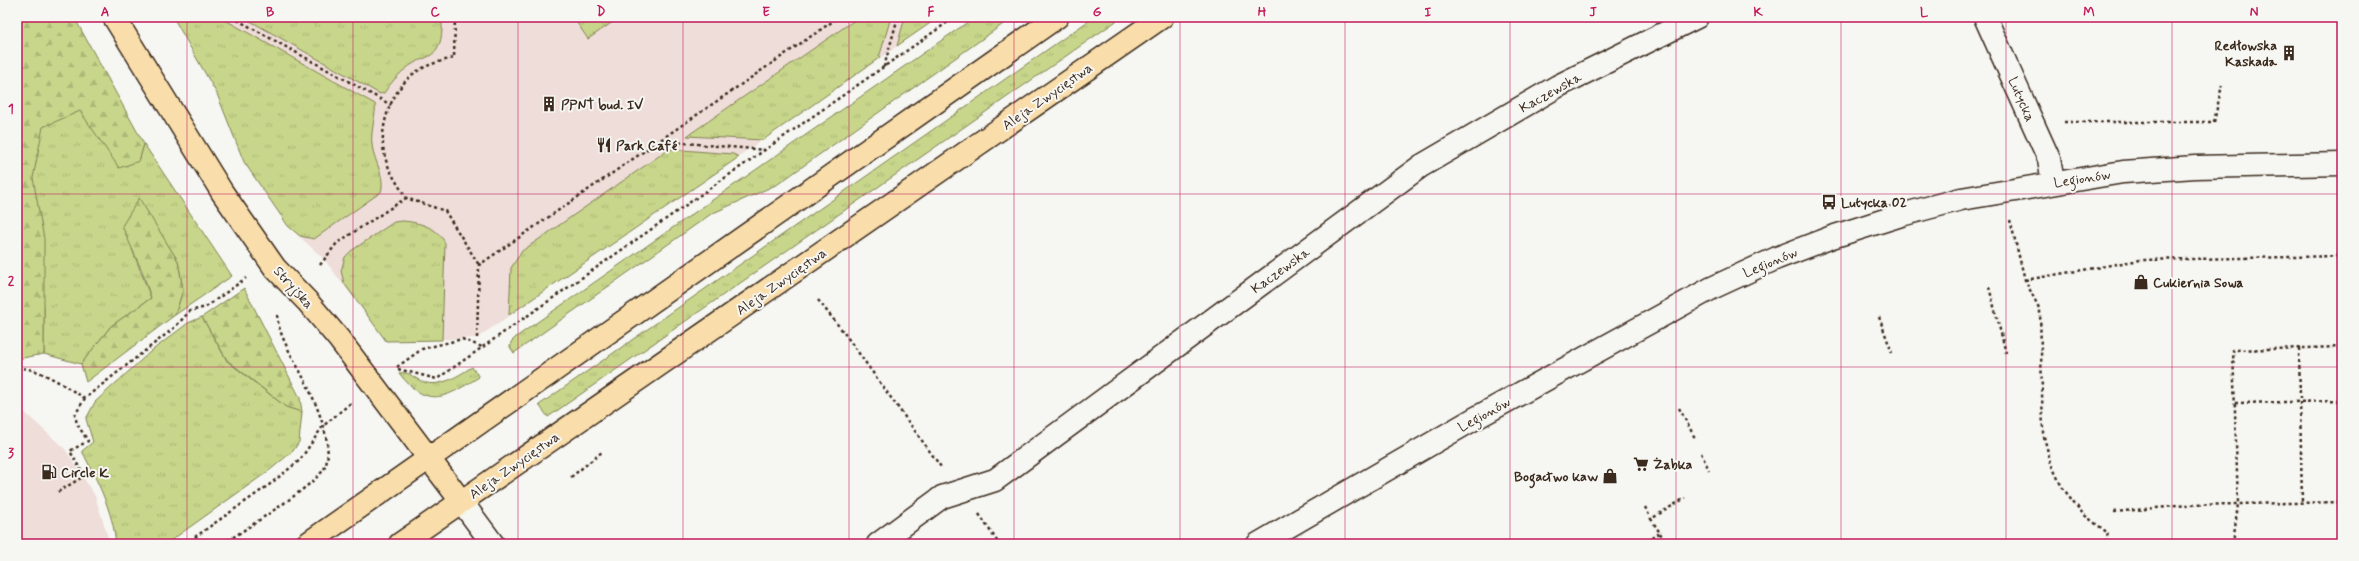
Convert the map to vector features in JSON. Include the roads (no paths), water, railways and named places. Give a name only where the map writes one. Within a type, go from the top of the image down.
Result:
[{"type":"main road","points":[[307,544],[1057,17]]},
{"type":"main road","name":"Aleja Zwycięstwa","points":[[400,544],[1162,17]]},
{"type":"main road","name":"Stryjska","points":[[122,23],[222,192],[275,268],[307,301],[334,334],[461,501]]},
{"type":"street","name":"Kaczewska","points":[[878,544],[942,497],[995,480],[1421,166],[1558,86],[1697,17]]},
{"type":"street","name":"Lutycka","points":[[1985,17],[2049,159],[2053,182]]},
{"type":"street","name":"Legionów","points":[[1258,544],[1481,415],[1745,272],[1832,237],[1900,215],[1961,199],[2053,182],[2147,170],[2342,164]]},
{"type":"street","name":"Stryjska","points":[[461,501],[493,544]]},
{"type":"place","name":"Redłowska Kaskada","points":[[2289,53]]},
{"type":"place","name":"PPNT bud. IV","points":[[549,104]]},
{"type":"place","name":"Park Café","points":[[604,145]]},
{"type":"place","name":"Lutycka 02","points":[[1829,202]]},
{"type":"place","name":"Cukiernia Sowa","points":[[2141,282]]},
{"type":"place","name":"Żabka","points":[[1641,464]]},
{"type":"place","name":"Circle K","points":[[49,472]]},
{"type":"place","name":"Bogactwo kaw","points":[[1610,476]]}]
